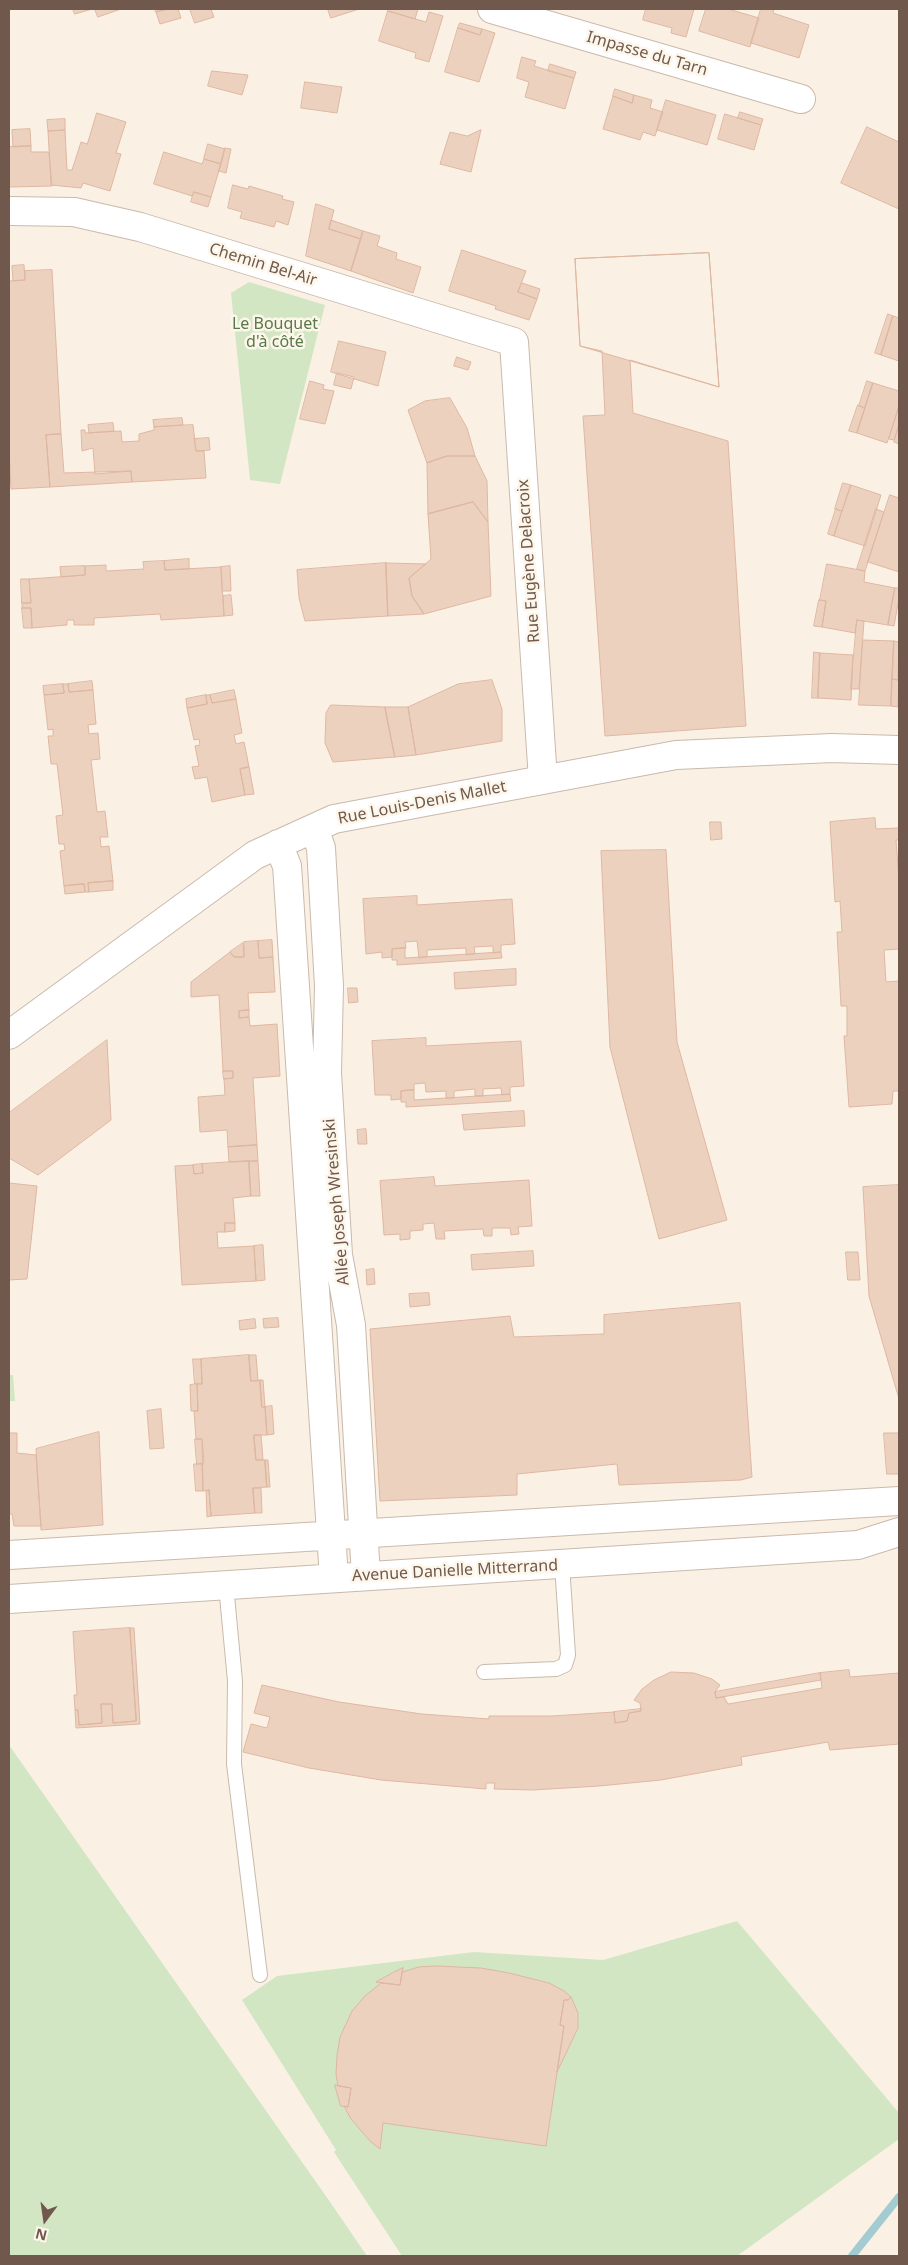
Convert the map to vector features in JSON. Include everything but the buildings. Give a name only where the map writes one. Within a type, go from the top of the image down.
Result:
[{"type":"street","name":"Impasse du Tarn","points":[[492,9],[801,99]]},
{"type":"street","name":"Chemin Bel-Air","points":[[9,211],[74,212],[140,227],[514,342]]},
{"type":"street","name":"Rue Eugène Delacroix","points":[[514,342],[543,780]]},
{"type":"street","name":"Rue Louis-Denis Mallet","points":[[9,1035],[255,855],[334,819],[676,755],[832,748],[899,750]]},
{"type":"street","name":"Allée Joseph Wresinski","points":[[314,828],[321,848],[329,986],[328,1092],[338,1255],[351,1326],[366,1576]]},
{"type":"street","name":"Allée Joseph Wresinski","points":[[278,844],[287,873],[334,1578]]},
{"type":"street","points":[[9,1555],[899,1501]]},
{"type":"street","name":"Avenue Danielle Mitterrand","points":[[9,1599],[858,1545],[899,1532]]},
{"type":"lane","points":[[484,1672],[556,1669],[565,1665],[568,1655],[562,1564]]},
{"type":"lane","points":[[226,1585],[236,1681],[234,1764],[260,1975]]},
{"type":"green space","name":"Le Bouquet d'à côté","points":[[249,282],[325,305],[280,484],[250,480],[231,293]]},
{"type":"green space","points":[[9,1375],[13,1375],[15,1401],[9,1401]]},
{"type":"green space","points":[[9,1745],[328,2199],[367,2256],[9,2256]]},
{"type":"green space","points":[[737,1921],[899,2113],[899,2139],[737,2256],[402,2256],[334,2152],[336,2150],[242,2000],[277,1976],[474,1952],[603,1960]]},
{"type":"waterway","points":[[852,2256],[899,2197]]}]
